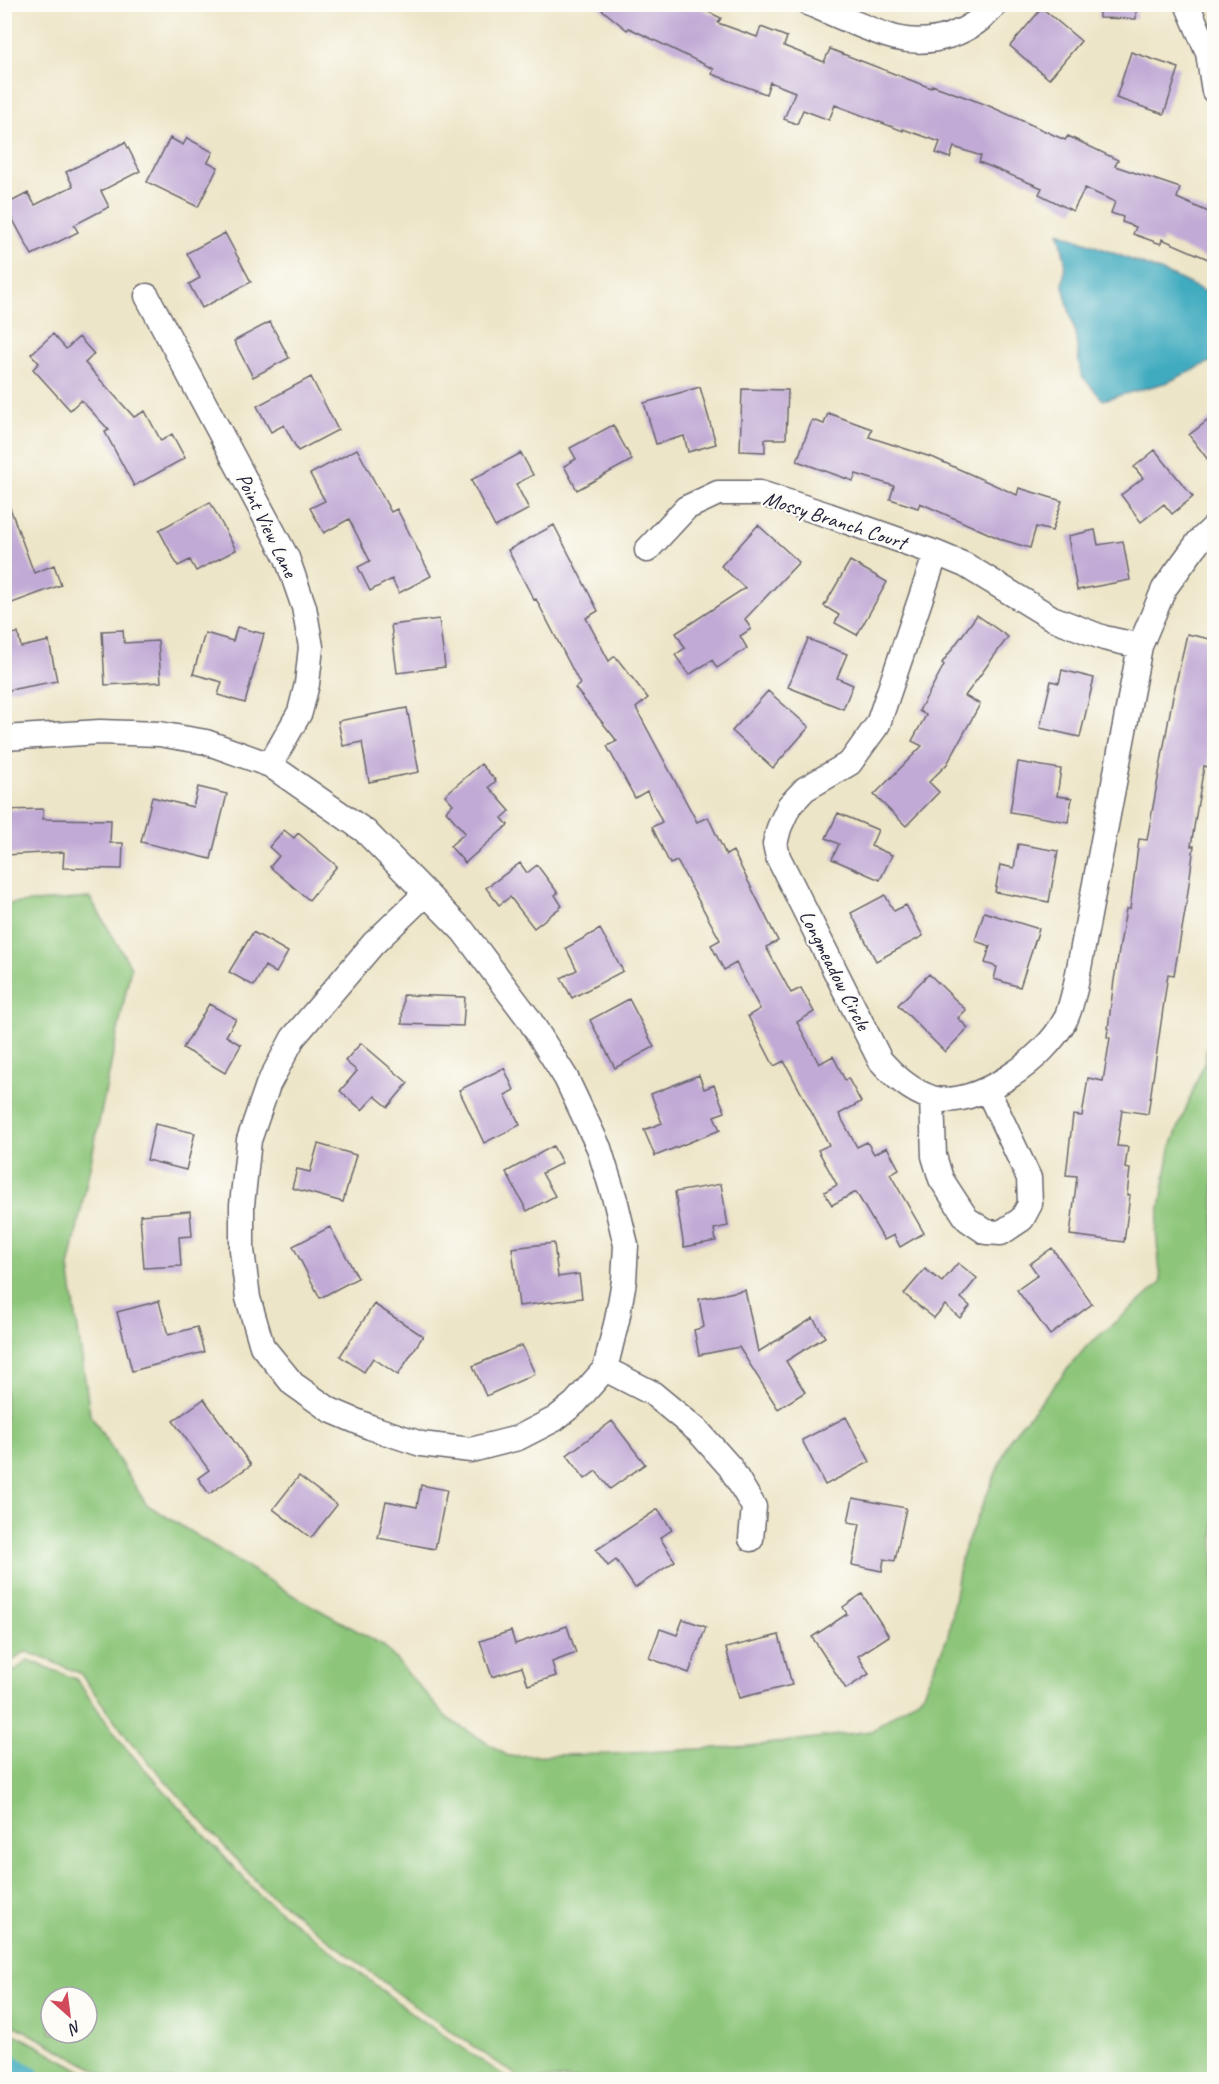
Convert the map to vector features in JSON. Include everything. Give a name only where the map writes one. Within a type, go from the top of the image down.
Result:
[{"type":"street","points":[[810,4],[897,38],[924,41],[962,32],[985,18],[995,4]]},
{"type":"street","points":[[1187,4],[1208,53],[1215,90]]},
{"type":"street","name":"Point View Lane","points":[[147,296],[287,558],[304,607],[311,647],[307,684],[300,712],[270,765]]},
{"type":"street","name":"Mossy Branch Court","points":[[646,550],[686,508],[718,493],[760,493],[828,514],[936,553]]},
{"type":"street","name":"Longmeadow Circle","points":[[936,553],[878,724],[850,763],[805,789],[789,806],[778,828],[775,843],[778,857],[880,1060],[897,1080],[932,1098],[960,1099],[987,1089],[1014,1074],[1042,1050],[1065,1021],[1075,989],[1140,646],[1164,589],[1199,541],[1215,526]]},
{"type":"street","points":[[936,553],[966,565],[1052,618],[1104,638],[1140,646]]},
{"type":"street","points":[[4,738],[100,732],[159,734],[207,742],[270,765],[365,831],[426,893],[463,931],[529,1019],[566,1078],[599,1148],[626,1245],[624,1281],[605,1369],[575,1402],[555,1419],[518,1438],[471,1450],[421,1444],[330,1410],[293,1384],[262,1346],[248,1298],[242,1250],[242,1205],[249,1140],[268,1085],[293,1038],[373,944],[426,893]]},
{"type":"street","points":[[932,1098],[934,1156],[941,1179],[967,1219],[986,1232],[1001,1233],[1022,1219],[1030,1204],[1029,1178],[987,1089]]},
{"type":"street","points":[[605,1369],[652,1393],[698,1431],[730,1467],[754,1507],[751,1539]]},
{"type":"green space","points":[[90,898],[131,967],[69,1268],[90,1414],[146,1504],[289,1593],[383,1645],[447,1718],[508,1756],[611,1754],[751,1746],[871,1731],[922,1695],[948,1636],[962,1554],[1011,1437],[1086,1347],[1161,1283],[1156,1231],[1170,1149],[1205,1060],[1214,1002],[1214,2079],[522,2079],[421,2011],[262,1888],[129,1740],[80,1673],[28,1652],[23,1653],[5,1667],[5,904]]},
{"type":"green space","points":[[28,1660],[76,1679],[123,1745],[258,1894],[418,2018],[509,2079],[113,2079],[51,2045],[99,2045],[99,1985],[39,1985],[39,2039],[5,2020],[5,1678]]},
{"type":"green space","points":[[4,2030],[23,2038],[97,2079],[5,2079]]},
{"type":"water","points":[[1059,232],[1173,276],[1214,296],[1214,360],[1168,382],[1103,400],[1081,375],[1075,333],[1063,286],[1065,260]]},
{"type":"building","points":[[595,4],[692,4],[721,18],[718,23],[757,37],[761,27],[787,37],[784,46],[824,62],[830,49],[931,88],[932,85],[987,105],[1065,140],[1068,136],[1118,160],[1115,166],[1180,188],[1177,198],[1215,215],[1215,262],[1162,239],[1161,244],[1133,234],[1136,227],[1122,222],[1123,217],[1111,213],[1115,202],[1085,188],[1073,211],[1039,194],[1042,188],[979,162],[981,156],[954,147],[950,158],[936,153],[940,142],[903,129],[903,131],[835,105],[829,120],[803,110],[797,124],[784,119],[795,92],[770,82],[766,94],[712,74],[714,69],[629,28],[627,30]]},
{"type":"building","points":[[1099,4],[1136,4],[1136,19],[1099,18]]},
{"type":"building","points":[[1042,8],[1081,41],[1049,79],[1010,46]]},
{"type":"building","points":[[1131,52],[1179,68],[1164,114],[1116,98]]},
{"type":"building","points":[[170,138],[183,145],[187,138],[213,152],[208,162],[218,167],[198,207],[147,182]]},
{"type":"building","points":[[125,142],[140,171],[101,191],[109,207],[74,225],[78,232],[32,255],[5,205],[28,193],[35,205],[73,186],[66,172]]},
{"type":"building","points":[[225,233],[251,282],[202,308],[189,284],[200,278],[187,253]]},
{"type":"building","points":[[270,322],[289,358],[253,377],[234,341]]},
{"type":"building","points":[[53,334],[66,349],[79,337],[94,354],[85,363],[134,417],[145,411],[161,441],[172,434],[185,458],[134,486],[105,432],[109,430],[81,400],[70,410],[33,369],[39,363],[31,354]]},
{"type":"building","points":[[311,377],[338,430],[298,451],[284,425],[271,432],[257,406]]},
{"type":"building","points":[[700,387],[716,444],[688,452],[684,436],[656,444],[644,403]]},
{"type":"building","points":[[742,389],[788,390],[786,439],[765,439],[765,452],[740,451]]},
{"type":"building","points":[[828,413],[872,429],[869,437],[934,458],[1017,495],[1019,488],[1062,501],[1052,531],[1036,527],[1030,548],[1003,540],[920,503],[918,508],[890,499],[894,486],[856,474],[853,481],[797,461],[812,420],[824,424]]},
{"type":"building","points":[[1215,415],[1215,469],[1189,435]]},
{"type":"building","points":[[613,425],[632,460],[577,490],[564,466],[576,459],[570,448]]},
{"type":"building","points":[[357,449],[391,512],[397,509],[431,576],[399,593],[392,579],[370,591],[358,567],[370,561],[349,519],[324,533],[310,508],[325,501],[310,474]]},
{"type":"building","points":[[1155,450],[1193,497],[1172,514],[1164,504],[1141,522],[1121,495],[1143,478],[1134,467]]},
{"type":"building","points":[[521,453],[533,475],[516,484],[529,509],[495,527],[471,480]]},
{"type":"building","points":[[4,497],[6,497],[34,573],[54,565],[61,585],[4,606]]},
{"type":"building","points":[[210,502],[236,550],[196,571],[190,560],[178,566],[159,530]]},
{"type":"building","points":[[554,525],[598,611],[586,618],[609,661],[615,656],[648,698],[636,708],[697,822],[708,817],[726,855],[733,851],[778,941],[766,947],[791,993],[801,988],[814,1012],[797,1022],[819,1064],[833,1056],[845,1080],[848,1078],[861,1102],[839,1114],[857,1147],[867,1142],[874,1154],[887,1147],[899,1169],[890,1174],[924,1233],[900,1247],[894,1235],[884,1240],[856,1192],[832,1205],[824,1192],[837,1185],[818,1150],[829,1145],[784,1061],[774,1066],[748,1016],[760,1009],[736,963],[724,970],[711,945],[720,940],[677,861],[670,864],[652,827],[662,822],[647,791],[635,798],[607,746],[617,741],[575,688],[580,684],[508,550]]},
{"type":"building","points":[[758,525],[799,562],[745,619],[751,629],[740,636],[747,648],[717,668],[712,660],[689,675],[675,655],[685,648],[676,633],[745,588],[721,566]]},
{"type":"building","points":[[1095,530],[1098,545],[1123,541],[1130,580],[1077,590],[1068,536]]},
{"type":"building","points":[[850,561],[887,582],[857,635],[835,623],[839,615],[824,606]]},
{"type":"building","points":[[977,615],[1008,637],[965,696],[980,704],[947,764],[929,782],[939,792],[906,826],[874,795],[922,746],[912,741],[926,715],[919,711],[944,665],[942,663]]},
{"type":"building","points":[[439,619],[445,667],[397,673],[391,625]]},
{"type":"building","points":[[237,627],[264,634],[245,703],[218,695],[222,682],[193,674],[205,633],[233,641]]},
{"type":"building","points":[[123,630],[124,643],[158,641],[161,682],[105,685],[102,631]]},
{"type":"building","points":[[18,633],[21,647],[49,641],[57,681],[4,691],[4,635]]},
{"type":"building","points":[[1187,634],[1215,640],[1215,709],[1212,725],[1215,726],[1215,731],[1208,767],[1204,766],[1191,846],[1194,846],[1186,906],[1174,975],[1168,974],[1148,1114],[1122,1110],[1117,1146],[1128,1147],[1125,1168],[1130,1169],[1127,1195],[1130,1195],[1124,1242],[1070,1235],[1077,1176],[1066,1175],[1073,1115],[1082,1116],[1088,1078],[1103,1081],[1110,1038],[1107,1037],[1114,980],[1126,909],[1130,909],[1139,839],[1147,840],[1172,701]]},
{"type":"building","points":[[808,639],[847,654],[837,678],[853,685],[843,709],[788,687]]},
{"type":"building","points":[[1062,670],[1094,678],[1080,737],[1040,728],[1051,681],[1059,683]]},
{"type":"building","points":[[768,691],[809,727],[773,768],[732,731]]},
{"type":"building","points":[[407,708],[419,772],[369,782],[362,742],[343,746],[338,721]]},
{"type":"building","points":[[1018,762],[1061,769],[1057,796],[1072,798],[1068,822],[1010,812]]},
{"type":"building","points":[[481,764],[496,781],[489,787],[510,811],[502,818],[508,825],[465,863],[450,846],[465,833],[446,811],[453,804],[445,795]]},
{"type":"building","points":[[198,787],[227,794],[211,859],[141,842],[152,797],[193,807]]},
{"type":"building","points":[[43,809],[43,819],[111,820],[110,843],[123,843],[122,869],[63,868],[64,852],[4,855],[4,810]]},
{"type":"building","points":[[838,813],[878,830],[871,846],[892,855],[880,880],[832,859],[839,844],[826,838]]},
{"type":"building","points":[[284,830],[294,838],[298,833],[337,866],[309,900],[270,867],[279,856],[269,847]]},
{"type":"building","points":[[1018,844],[1058,851],[1049,902],[995,892],[1000,865],[1014,868]]},
{"type":"building","points":[[520,863],[527,873],[537,865],[558,893],[555,895],[562,906],[534,928],[510,897],[499,905],[486,888]]},
{"type":"building","points":[[885,895],[894,911],[906,905],[923,936],[876,961],[851,913]]},
{"type":"building","points":[[984,912],[1039,929],[1020,987],[994,979],[997,967],[985,963],[990,946],[975,941]]},
{"type":"building","points":[[600,929],[623,971],[572,998],[561,978],[577,970],[566,948]]},
{"type":"building","points":[[253,932],[288,952],[276,973],[265,966],[254,986],[229,972]]},
{"type":"building","points":[[929,974],[966,1010],[958,1018],[968,1028],[945,1052],[898,1005]]},
{"type":"building","points":[[403,995],[465,997],[463,1026],[402,1024]]},
{"type":"building","points":[[629,999],[654,1047],[615,1068],[590,1020]]},
{"type":"building","points":[[209,1004],[236,1019],[226,1036],[241,1045],[225,1073],[183,1048]]},
{"type":"building","points":[[361,1043],[408,1083],[388,1107],[375,1096],[362,1110],[340,1091],[357,1071],[345,1061]]},
{"type":"building","points":[[504,1068],[514,1090],[505,1095],[520,1125],[484,1143],[459,1090]]},
{"type":"building","points":[[699,1075],[704,1089],[714,1085],[725,1112],[714,1116],[720,1130],[655,1156],[644,1130],[662,1123],[651,1094]]},
{"type":"building","points":[[155,1124],[195,1133],[186,1170],[147,1160]]},
{"type":"building","points":[[318,1144],[356,1155],[343,1202],[292,1188],[297,1169],[310,1172]]},
{"type":"building","points":[[553,1146],[562,1163],[542,1173],[555,1196],[527,1211],[506,1172]]},
{"type":"building","points":[[721,1184],[728,1226],[714,1229],[716,1241],[684,1247],[675,1192]]},
{"type":"building","points":[[190,1211],[192,1236],[179,1237],[181,1266],[144,1268],[140,1215]]},
{"type":"building","points":[[330,1227],[358,1278],[320,1298],[293,1246]]},
{"type":"building","points":[[554,1243],[558,1277],[579,1274],[582,1298],[519,1306],[512,1248]]},
{"type":"building","points":[[1052,1248],[1092,1304],[1050,1335],[1017,1290],[1038,1275],[1030,1264]]},
{"type":"building","points":[[958,1263],[977,1278],[961,1298],[970,1306],[960,1318],[945,1305],[934,1318],[904,1294],[925,1269],[942,1282]]},
{"type":"building","points":[[745,1290],[758,1352],[813,1318],[825,1337],[786,1361],[805,1392],[778,1409],[739,1347],[699,1355],[694,1330],[704,1327],[699,1299]]},
{"type":"building","points":[[159,1301],[168,1335],[197,1327],[204,1352],[132,1371],[117,1312]]},
{"type":"building","points":[[374,1304],[423,1336],[398,1375],[373,1358],[364,1372],[340,1356]]},
{"type":"building","points":[[522,1345],[535,1374],[486,1396],[473,1366]]},
{"type":"building","points":[[204,1399],[251,1465],[209,1494],[198,1478],[209,1470],[173,1421]]},
{"type":"building","points":[[846,1417],[870,1462],[825,1485],[802,1440]]},
{"type":"building","points":[[612,1421],[645,1464],[610,1489],[596,1471],[585,1479],[567,1455]]},
{"type":"building","points":[[299,1476],[337,1505],[311,1538],[273,1509]]},
{"type":"building","points":[[421,1485],[447,1490],[435,1549],[378,1538],[386,1501],[417,1507]]},
{"type":"building","points":[[853,1498],[906,1508],[895,1561],[884,1559],[882,1571],[852,1565],[860,1524],[848,1522]]},
{"type":"building","points":[[658,1509],[672,1530],[660,1538],[675,1561],[635,1588],[616,1560],[608,1566],[596,1550]]},
{"type":"building","points":[[862,1594],[889,1636],[858,1656],[869,1674],[846,1689],[812,1637],[847,1614],[843,1607]]},
{"type":"building","points":[[683,1619],[706,1627],[689,1673],[649,1658],[660,1629],[677,1635]]},
{"type":"building","points":[[567,1626],[576,1653],[552,1662],[556,1676],[528,1685],[522,1667],[492,1677],[480,1641],[511,1631],[515,1644]]},
{"type":"building","points":[[779,1635],[792,1685],[739,1698],[726,1648]]},
{"type":"waterway","points":[[4,2068],[25,2080]]}]
